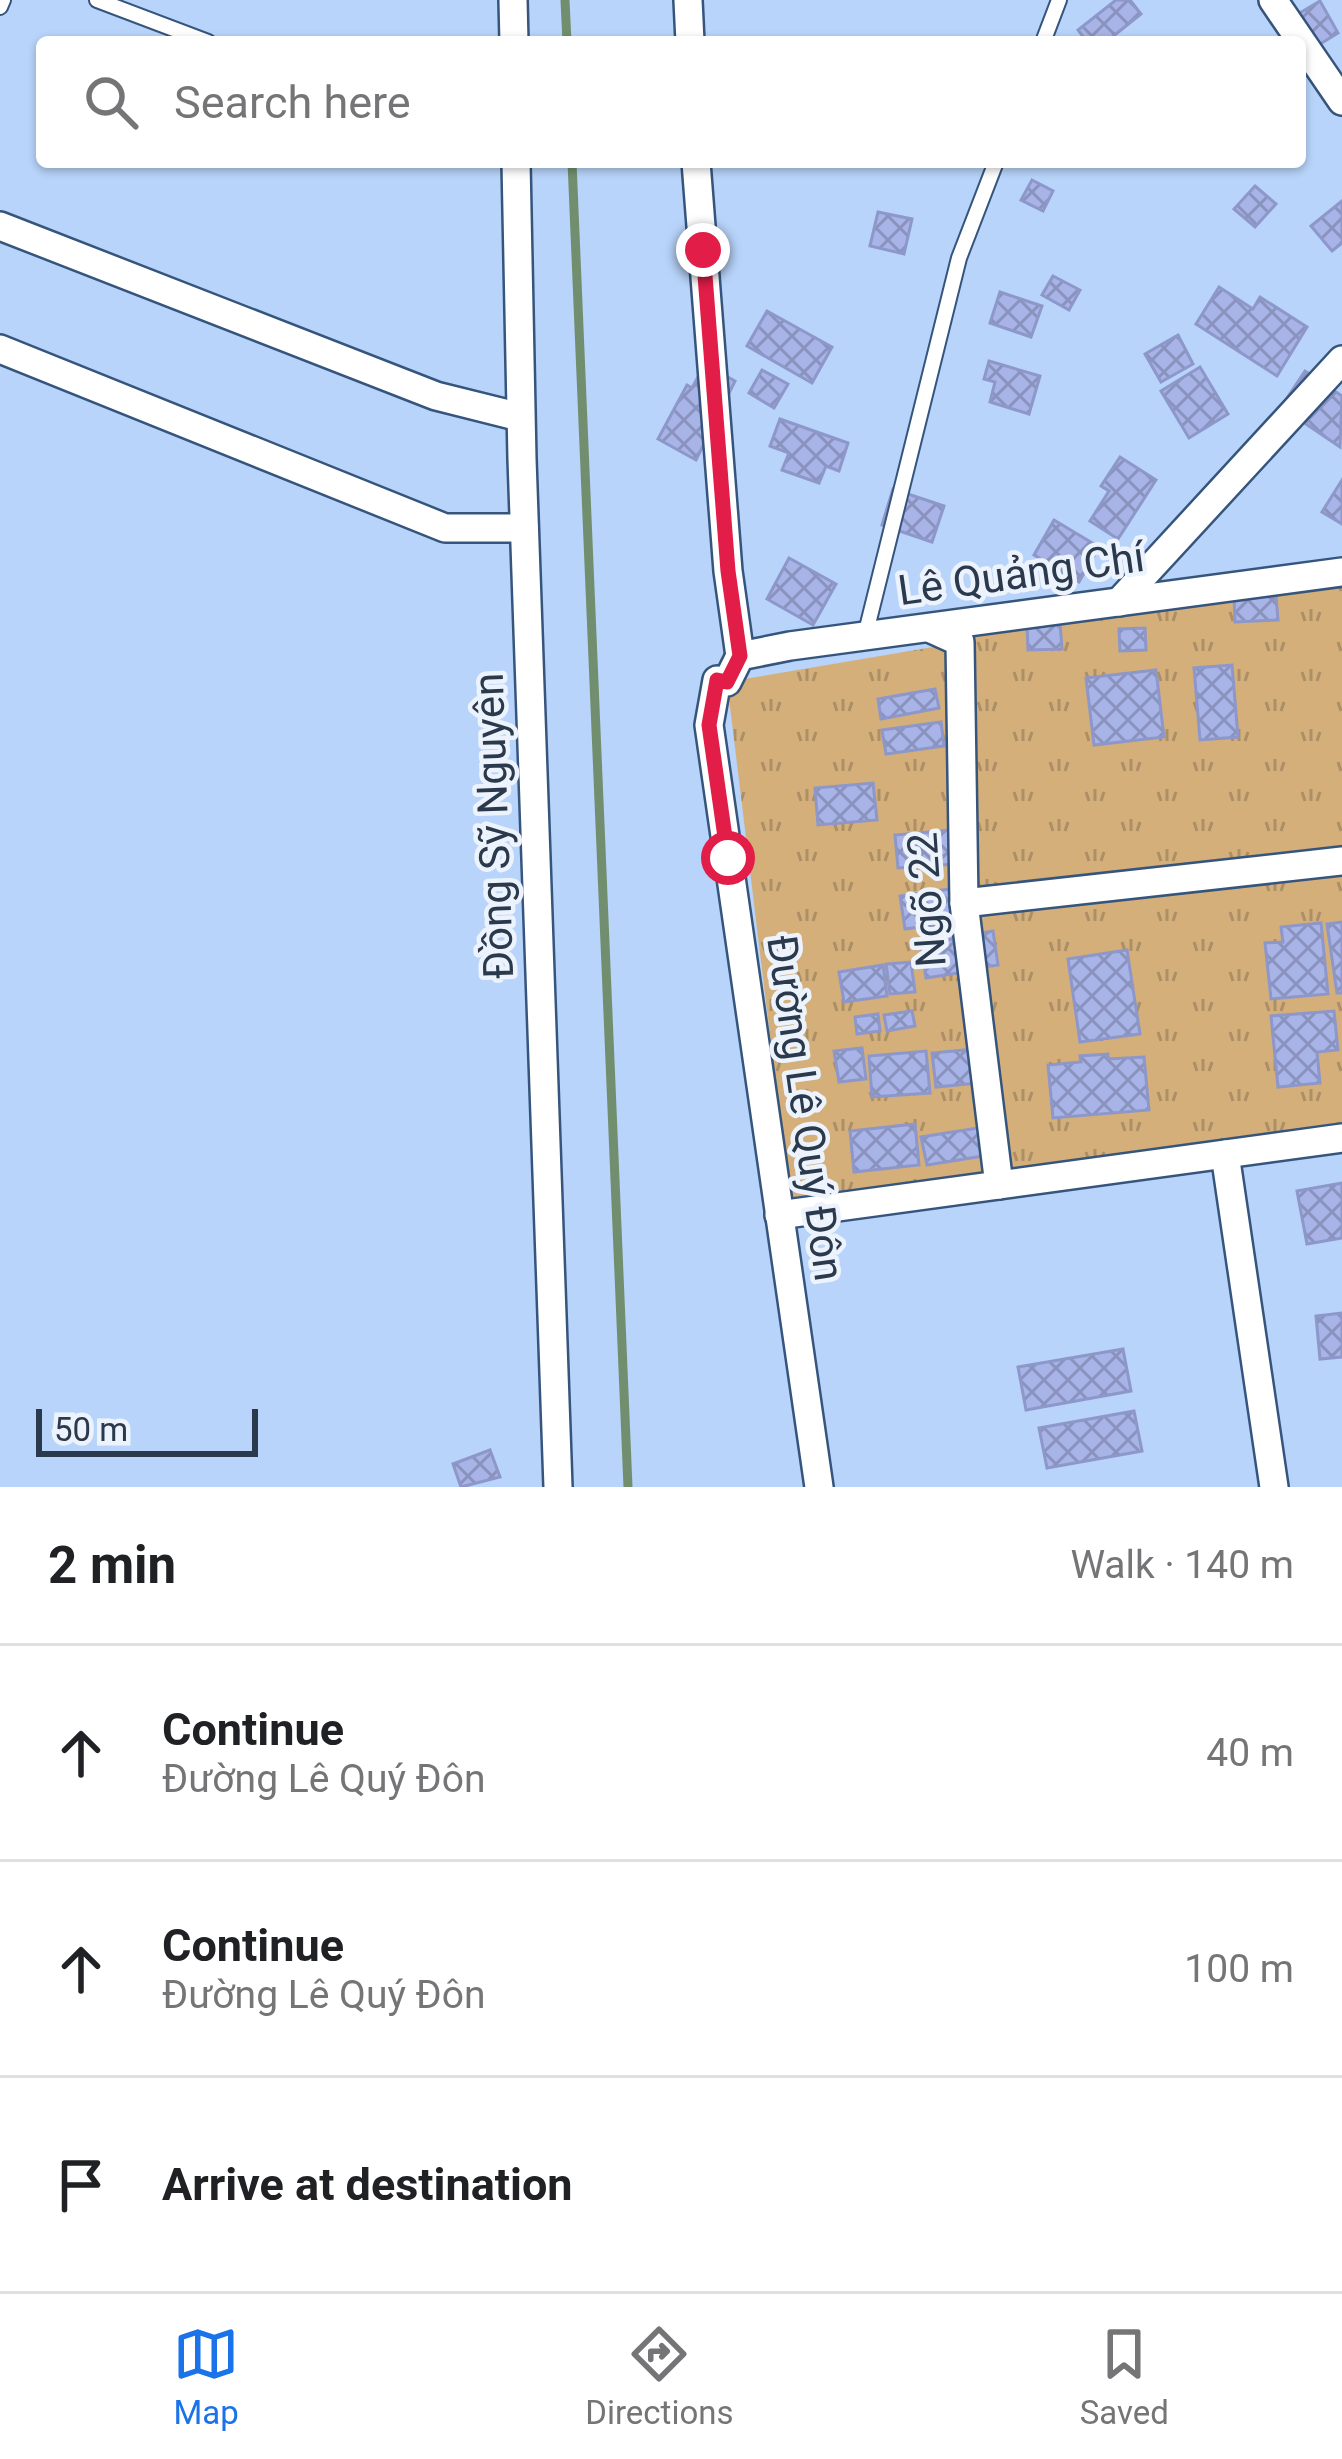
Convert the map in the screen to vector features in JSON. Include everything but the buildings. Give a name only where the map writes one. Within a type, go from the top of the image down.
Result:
[{"type":"street","points":[[513,0],[514,36]]},
{"type":"street","points":[[688,0],[690,36]]},
{"type":"street","points":[[1273,0],[1298,36]]},
{"type":"street","points":[[1306,48],[1342,101]]},
{"type":"street","name":"Đồng Sỹ Nguyên","points":[[516,168],[520,418],[558,1487]]},
{"type":"street","name":"Đường Lê Quý Đôn","points":[[696,168],[734,669],[717,680],[709,725],[818,1487]]},
{"type":"street","points":[[0,226],[436,396],[520,418]]},
{"type":"street","points":[[0,349],[446,527],[524,528]]},
{"type":"street","points":[[1119,602],[1342,360]]},
{"type":"street","name":"Lê Quảng Chí","points":[[734,669],[865,637],[1342,572]]},
{"type":"street","name":"Ngõ 22","points":[[928,628],[960,642],[964,903],[999,1185]]},
{"type":"street","points":[[964,903],[1342,861]]},
{"type":"street","points":[[779,1215],[1342,1138]]},
{"type":"street","points":[[1225,1154],[1274,1487]]},
{"type":"lane","points":[[98,0],[192,36]]},
{"type":"lane","points":[[1045,36],[1059,0]]},
{"type":"lane","points":[[865,637],[959,258],[994,168]]},
{"type":"green space","points":[[1342,572],[1342,1135],[986,1172],[790,1199],[727,682],[939,646],[938,627]]},
{"type":"waterway","points":[[565,0],[567,36]]},
{"type":"waterway","points":[[572,168],[628,1487]]},
{"type":"route","points":[[703,250],[728,571],[740,656],[727,682],[717,680],[709,725],[728,858]]}]
